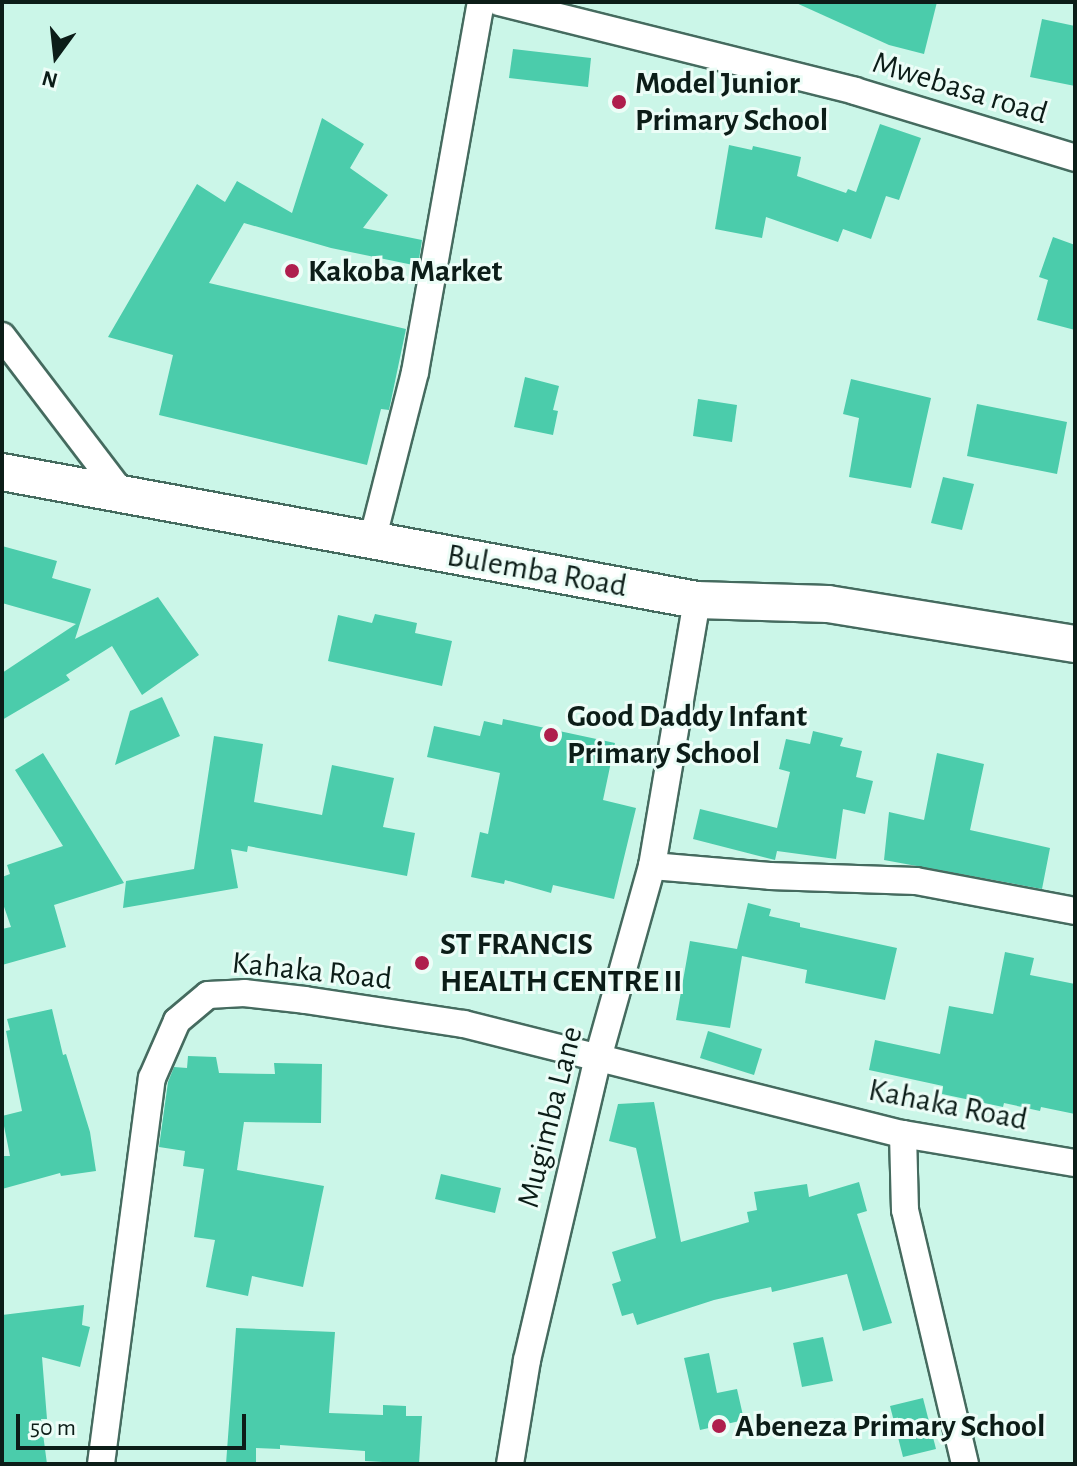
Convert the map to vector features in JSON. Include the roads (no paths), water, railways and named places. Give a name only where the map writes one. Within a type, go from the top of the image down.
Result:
[{"type":"main road","name":"Bulemba Road","points":[[2,472],[697,600],[828,604],[1075,644]]},
{"type":"street","points":[[372,541],[415,372],[481,2]]},
{"type":"street","name":"Mwebasa road","points":[[499,2],[855,91],[1075,158]]},
{"type":"street","points":[[2,336],[124,496]]},
{"type":"street","name":"Mugimba Lane","points":[[510,1464],[527,1360],[598,1058],[652,866],[697,600]]},
{"type":"street","points":[[652,866],[770,876],[916,881],[1075,911]]},
{"type":"street","name":"Kahaka Road","points":[[101,1464],[152,1078],[177,1021],[208,995],[244,993],[464,1024],[903,1134],[1075,1163]]},
{"type":"street","points":[[903,1134],[905,1210],[965,1464]]},
{"type":"place","name":"Model Junior Primary School","points":[[619,102]]},
{"type":"place","name":"Kakoba Market","points":[[292,271]]},
{"type":"place","name":"Good Daddy Infant Primary School","points":[[551,735]]},
{"type":"place","name":"ST FRANCIS HEALTH CENTRE II","points":[[422,963]]},
{"type":"place","name":"Abeneza Primary School","points":[[719,1426]]}]
